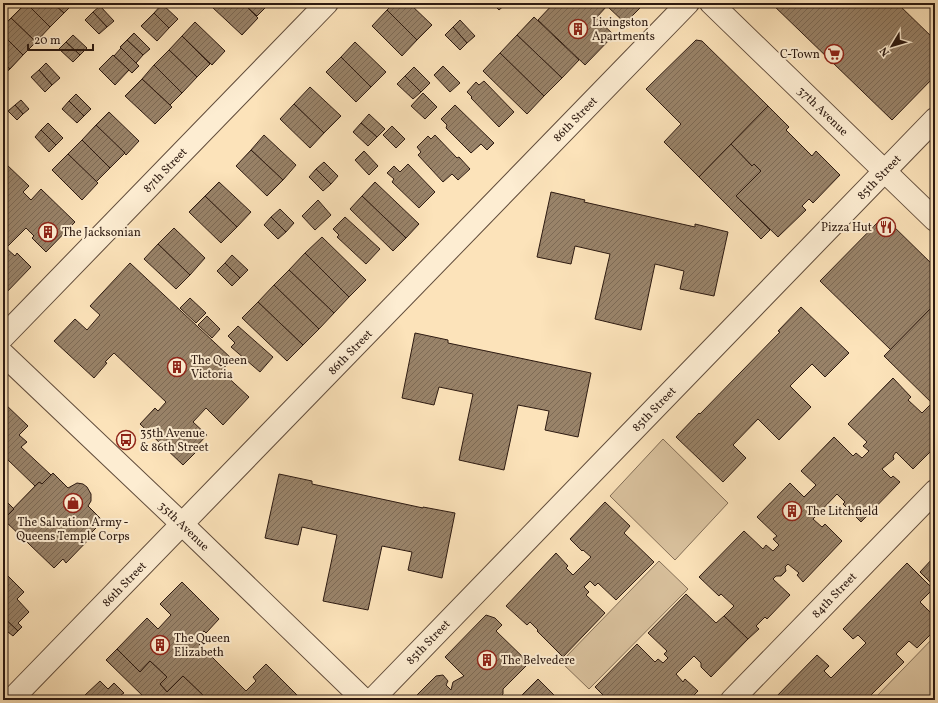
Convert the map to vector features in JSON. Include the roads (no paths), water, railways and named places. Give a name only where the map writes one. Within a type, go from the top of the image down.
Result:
[{"type":"street","name":"87th Street","points":[[3,337],[328,3]]},
{"type":"street","name":"86th Street","points":[[11,700],[688,3]]},
{"type":"street","name":"37th Avenue","points":[[712,3],[935,220]]},
{"type":"street","name":"85th Street","points":[[372,700],[935,119]]},
{"type":"street","name":"35th Avenue","points":[[3,354],[364,700]]},
{"type":"street","name":"84th Street","points":[[732,700],[935,491]]},
{"type":"place","name":"Livingston Apartments","points":[[578,29]]},
{"type":"place","name":"C-Town","points":[[834,54]]},
{"type":"place","name":"Pizza Hut","points":[[886,227]]},
{"type":"place","name":"The Jacksonian","points":[[48,232]]},
{"type":"place","name":"The Queen Victoria","points":[[177,367]]},
{"type":"place","name":"35th Avenue & 86th Street","points":[[126,440]]},
{"type":"place","name":"The Salvation Army - Queens Temple Corps","points":[[73,503]]},
{"type":"place","name":"The Litchfield","points":[[792,511]]},
{"type":"place","name":"The Queen Elizabeth","points":[[160,645]]},
{"type":"place","name":"The Belvedere","points":[[487,660]]}]
